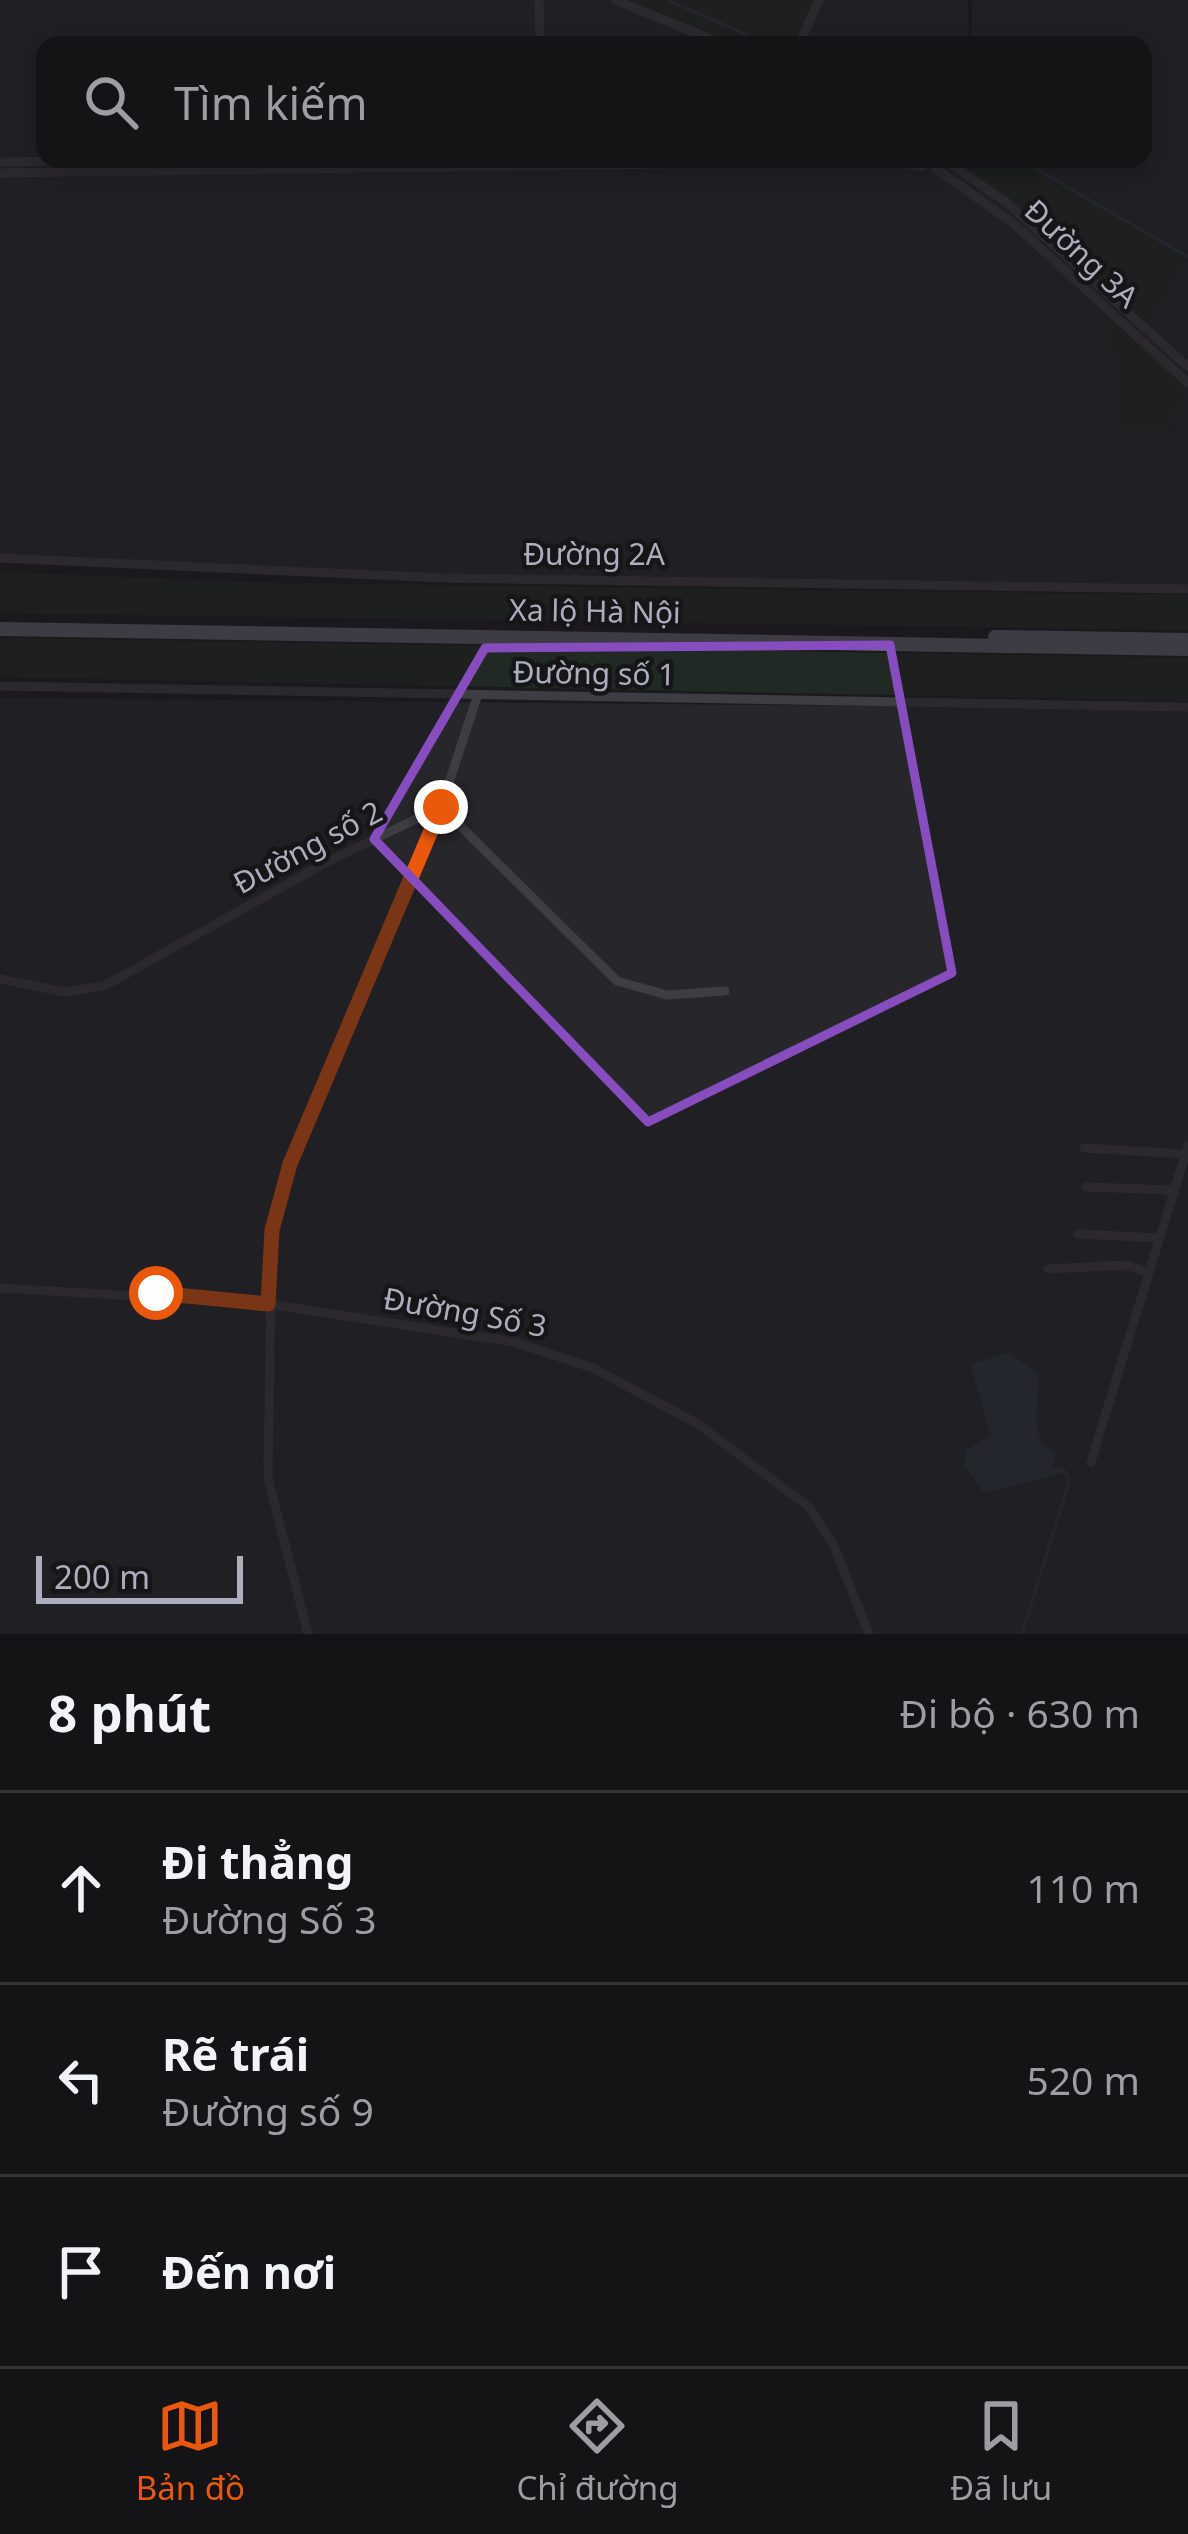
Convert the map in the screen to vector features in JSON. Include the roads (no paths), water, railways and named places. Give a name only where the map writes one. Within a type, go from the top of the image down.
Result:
[{"type":"highway","name":"Xa lộ Hà Nội","points":[[0,620],[1188,640]]},
{"type":"highway","name":"Xa lộ Hà Nội","points":[[0,629],[1188,650]]},
{"type":"street","points":[[539,0],[540,36]]},
{"type":"street","points":[[615,0],[704,36]]},
{"type":"street","points":[[803,36],[819,0]]},
{"type":"street","points":[[0,162],[36,161]]},
{"type":"street","name":"Đường 3A","points":[[0,173],[246,168]]},
{"type":"street","name":"Đường 3A","points":[[941,168],[985,199],[1188,367]]},
{"type":"street","name":"Đường 3A","points":[[1129,322],[1188,383]]},
{"type":"street","name":"Đường 2A","points":[[0,558],[444,578],[1188,589]]},
{"type":"street","name":"Đường số 1","points":[[0,686],[1188,707]]},
{"type":"street","points":[[308,1634],[268,1478],[272,1230],[290,1164],[441,807],[477,697]]},
{"type":"street","points":[[441,807],[617,981],[667,995],[724,991]]},
{"type":"street","name":"Đường số 2","points":[[0,979],[65,992],[104,986],[329,861],[441,807]]},
{"type":"street","points":[[1084,1148],[1186,1149],[1091,1462]]},
{"type":"street","points":[[1086,1187],[1174,1190]]},
{"type":"street","points":[[1078,1234],[1159,1238]]},
{"type":"street","points":[[1048,1269],[1126,1265],[1148,1272]]},
{"type":"street","name":"Đường Số 3","points":[[0,1288],[268,1304],[514,1342],[598,1370],[666,1404],[809,1507],[834,1546],[869,1634]]},
{"type":"water","points":[[1009,1353],[1037,1372],[1037,1429],[1055,1453],[1053,1469],[1063,1466],[1066,1472],[984,1493],[964,1466],[966,1450],[991,1436],[970,1364]]},
{"type":"waterway","points":[[668,0],[749,36]]},
{"type":"waterway","points":[[1035,168],[1188,257]]},
{"type":"waterway","points":[[1022,1634],[1069,1482],[1066,1472]]}]
